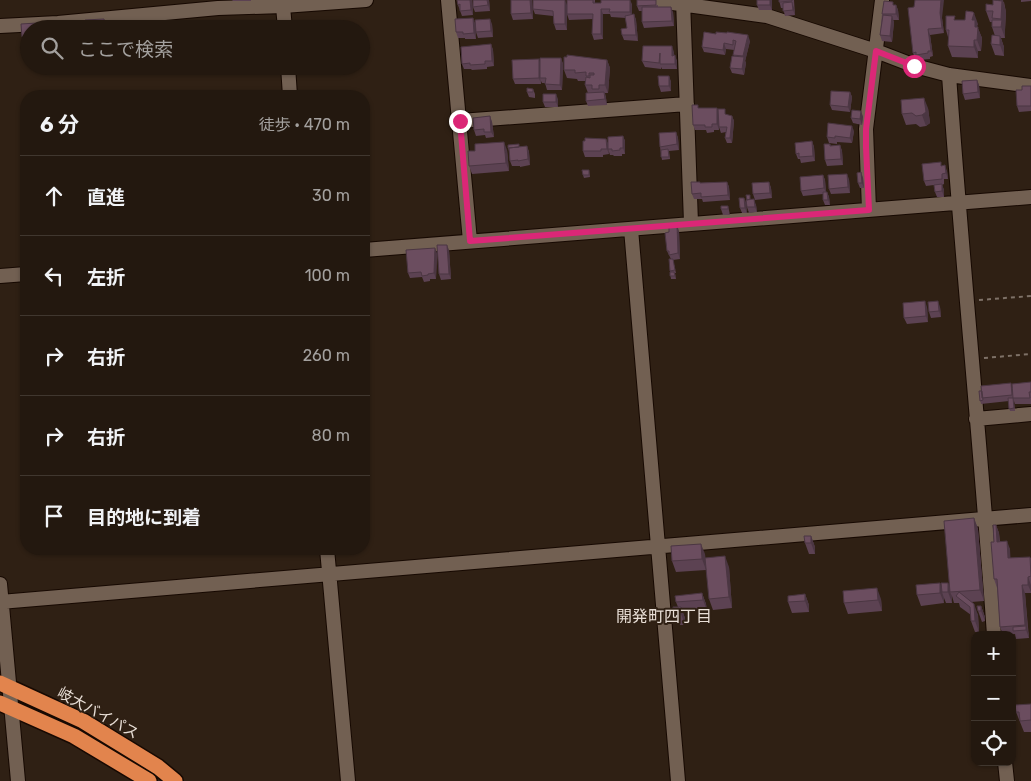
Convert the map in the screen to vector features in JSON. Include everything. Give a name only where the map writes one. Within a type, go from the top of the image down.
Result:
[{"type":"highway","name":"岐大バイパス","points":[[5,684],[83,720],[158,767],[175,781]]},
{"type":"highway","points":[[6,706],[74,736],[150,781]]},
{"type":"street","points":[[83,20],[217,4],[283,6],[366,0]]},
{"type":"street","points":[[448,0],[470,241]]},
{"type":"street","points":[[651,0],[684,2],[767,16],[876,51],[914,66],[949,75],[1031,86]]},
{"type":"street","points":[[869,210],[866,129],[882,0]]},
{"type":"street","points":[[684,2],[691,223]]},
{"type":"street","points":[[283,6],[284,20]]},
{"type":"street","points":[[0,26],[20,25]]},
{"type":"street","points":[[289,75],[290,90]]},
{"type":"street","points":[[949,75],[994,631]]},
{"type":"street","points":[[460,121],[687,104]]},
{"type":"street","points":[[370,249],[1031,197]]},
{"type":"street","points":[[631,229],[678,781]]},
{"type":"street","points":[[0,276],[20,274]]},
{"type":"street","points":[[976,419],[1031,414]]},
{"type":"street","points":[[1,602],[1031,515]]},
{"type":"street","points":[[328,555],[348,781]]},
{"type":"street","points":[[0,584],[6,706],[18,781]]},
{"type":"street","points":[[1005,766],[1007,781]]},
{"type":"path","points":[[966,301],[1031,296]]},
{"type":"path","points":[[971,359],[1031,354]]},
{"type":"building","points":[[457,0],[470,0],[471,10],[460,11],[460,4],[458,5]]},
{"type":"building","points":[[473,0],[487,0],[488,5],[473,7]]},
{"type":"building","points":[[511,0],[530,0],[531,13],[511,14]]},
{"type":"building","points":[[533,0],[565,0],[565,24],[554,24],[553,11],[533,9]]},
{"type":"building","points":[[567,0],[593,0],[593,3],[601,3],[601,0],[630,0],[630,12],[609,12],[610,9],[601,9],[601,34],[592,34],[593,14],[567,14]]},
{"type":"building","points":[[637,0],[656,0],[656,5],[637,6]]},
{"type":"building","points":[[757,0],[770,0],[770,5],[757,5]]},
{"type":"building","points":[[779,0],[792,0],[792,1],[779,2]]},
{"type":"building","points":[[915,0],[941,0],[942,28],[928,29],[931,51],[916,55],[916,52],[913,53],[908,8],[914,7]]},
{"type":"building","points":[[993,0],[1002,1],[1001,19],[992,18],[993,11],[986,11],[986,4],[993,5]]},
{"type":"building","points":[[884,1],[893,2],[893,5],[896,5],[896,14],[882,14]]},
{"type":"building","points":[[792,2],[793,10],[783,11],[783,3]]},
{"type":"building","points":[[642,7],[671,7],[672,21],[642,22]]},
{"type":"building","points":[[966,11],[974,13],[972,20],[975,20],[975,27],[978,27],[977,40],[974,40],[974,47],[948,46],[949,30],[946,30],[946,16],[955,16],[954,20],[965,20]]},
{"type":"building","points":[[634,14],[636,35],[622,35],[621,29],[627,28],[625,16]]},
{"type":"building","points":[[883,15],[892,16],[890,36],[880,35]]},
{"type":"building","points":[[473,18],[474,33],[463,34],[463,32],[456,32],[455,19]]},
{"type":"building","points":[[490,19],[491,31],[476,32],[475,20]]},
{"type":"building","points":[[992,20],[1002,20],[1001,27],[992,27]]},
{"type":"building","points":[[704,32],[716,34],[716,32],[727,32],[748,35],[743,56],[733,55],[736,41],[733,40],[733,45],[724,43],[723,50],[702,47]]},
{"type":"building","points":[[992,35],[1000,36],[1000,45],[991,44]]},
{"type":"building","points":[[491,44],[492,61],[485,61],[485,64],[462,64],[461,47]]},
{"type":"building","points":[[643,46],[672,46],[672,56],[675,55],[675,64],[660,64],[660,53],[659,63],[642,61]]},
{"type":"building","points":[[567,55],[607,60],[605,85],[599,85],[599,89],[592,89],[592,85],[585,85],[586,77],[590,78],[590,75],[594,75],[594,73],[589,73],[589,76],[586,76],[586,72],[575,73],[575,70],[564,70],[564,57],[567,57]]},
{"type":"building","points":[[732,56],[744,57],[742,69],[730,68]]},
{"type":"building","points":[[540,58],[561,58],[560,85],[545,84],[546,78],[540,78]]},
{"type":"building","points":[[539,59],[539,78],[513,79],[512,60]]},
{"type":"building","points":[[658,76],[669,76],[669,86],[659,86]]},
{"type":"building","points":[[977,80],[978,92],[963,94],[962,81]]},
{"type":"building","points":[[1022,86],[1031,86],[1031,106],[1017,106],[1016,90],[1022,90]]},
{"type":"building","points":[[527,88],[533,89],[533,92],[527,92]]},
{"type":"building","points":[[831,91],[850,92],[848,107],[830,105]]},
{"type":"building","points":[[604,92],[605,99],[586,101],[586,93]]},
{"type":"building","points":[[543,94],[556,94],[556,102],[543,102]]},
{"type":"building","points":[[924,98],[926,112],[922,115],[902,114],[901,100]]},
{"type":"building","points":[[692,105],[698,105],[698,108],[717,108],[717,124],[712,124],[712,127],[693,125]]},
{"type":"building","points":[[718,109],[725,109],[725,114],[732,116],[730,138],[725,138],[727,127],[719,127]]},
{"type":"building","points":[[852,110],[861,111],[860,119],[851,118]]},
{"type":"building","points":[[490,116],[491,132],[484,132],[484,129],[474,130],[473,118]]},
{"type":"building","points":[[828,123],[852,126],[850,138],[827,137]]},
{"type":"building","points":[[676,132],[677,144],[660,147],[659,133]]},
{"type":"building","points":[[623,136],[623,148],[612,151],[612,149],[608,149],[608,137]]},
{"type":"building","points":[[585,138],[606,139],[607,149],[583,151],[583,141],[585,141]]},
{"type":"building","points":[[812,141],[813,156],[799,157],[799,153],[796,154],[795,143]]},
{"type":"building","points":[[504,142],[506,163],[469,166],[468,151],[475,151],[475,144]]},
{"type":"building","points":[[519,144],[519,147],[508,148],[508,145]]},
{"type":"building","points":[[824,144],[830,144],[830,146],[840,145],[841,159],[825,160]]},
{"type":"building","points":[[527,146],[528,159],[510,161],[509,148]]},
{"type":"building","points":[[668,149],[669,157],[661,157],[661,150]]},
{"type":"building","points":[[941,162],[941,166],[945,165],[946,173],[942,174],[942,179],[924,181],[922,164]]},
{"type":"building","points":[[582,170],[589,170],[589,175],[583,175]]},
{"type":"building","points":[[861,172],[862,183],[858,183],[857,173]]},
{"type":"building","points":[[847,174],[848,187],[829,189],[828,175]]},
{"type":"building","points":[[823,175],[824,188],[801,191],[800,177]]},
{"type":"building","points":[[691,182],[727,182],[728,195],[701,197],[701,193],[692,194]]},
{"type":"building","points":[[769,182],[770,193],[753,194],[752,183]]},
{"type":"building","points":[[942,184],[942,191],[935,192],[934,185]]},
{"type":"building","points":[[823,192],[827,192],[828,200],[823,200]]},
{"type":"building","points":[[746,195],[750,195],[750,199],[747,200]]},
{"type":"building","points":[[739,198],[744,198],[745,208],[740,208]]},
{"type":"building","points":[[754,199],[755,207],[747,207],[746,200]]},
{"type":"building","points":[[721,206],[728,206],[728,209],[721,209]]},
{"type":"building","points":[[677,225],[678,253],[669,255],[665,233],[669,232],[669,226]]},
{"type":"building","points":[[437,245],[447,245],[449,274],[439,274]]},
{"type":"building","points":[[435,248],[434,273],[422,276],[421,272],[408,273],[406,250]]},
{"type":"building","points":[[669,259],[673,259],[675,270],[670,271]]},
{"type":"building","points":[[670,272],[674,272],[675,276],[670,276]]},
{"type":"building","points":[[925,301],[926,316],[904,318],[903,303]]},
{"type":"building","points":[[938,301],[939,311],[929,312],[928,302]]},
{"type":"building","points":[[1031,382],[1030,398],[1013,398],[1012,384]]},
{"type":"building","points":[[1011,383],[1012,395],[982,398],[981,386]]},
{"type":"building","points":[[979,391],[982,391],[983,400],[980,401]]},
{"type":"building","points":[[1008,398],[1013,398],[1014,408],[1009,409]]},
{"type":"building","points":[[974,518],[980,590],[950,592],[944,521]]},
{"type":"building","points":[[993,525],[996,525],[997,542],[1007,541],[1008,558],[1030,557],[1031,576],[1028,577],[1028,585],[1022,585],[1025,625],[1000,627],[997,579],[994,579],[991,542],[994,542]]},
{"type":"building","points":[[804,536],[811,536],[811,543],[805,543]]},
{"type":"building","points":[[701,544],[702,559],[672,561],[671,546]]},
{"type":"building","points":[[725,556],[729,597],[709,599],[705,558]]},
{"type":"building","points":[[940,583],[940,593],[917,595],[916,585]]},
{"type":"building","points":[[941,583],[948,583],[948,592],[942,592]]},
{"type":"building","points":[[877,588],[878,600],[844,603],[843,591]]},
{"type":"building","points":[[959,592],[974,604],[975,621],[971,621],[970,607],[956,596]]},
{"type":"building","points":[[702,593],[703,600],[676,602],[675,596]]},
{"type":"building","points":[[805,594],[805,601],[788,602],[788,596]]},
{"type":"building","points":[[977,606],[981,606],[981,611],[978,611]]},
{"type":"building","points":[[673,607],[681,607],[681,614],[673,612]]},
{"type":"building","points":[[1026,626],[1026,630],[1013,631],[1013,627]]},
{"type":"building","points":[[1031,704],[1031,720],[1020,721],[1019,712],[1016,712],[1016,705]]},
{"type":"district","name":"開発町四丁目","points":[[664,616]]},
{"type":"route","points":[[460,121],[470,241],[869,210],[866,129],[876,51],[914,66]]}]
